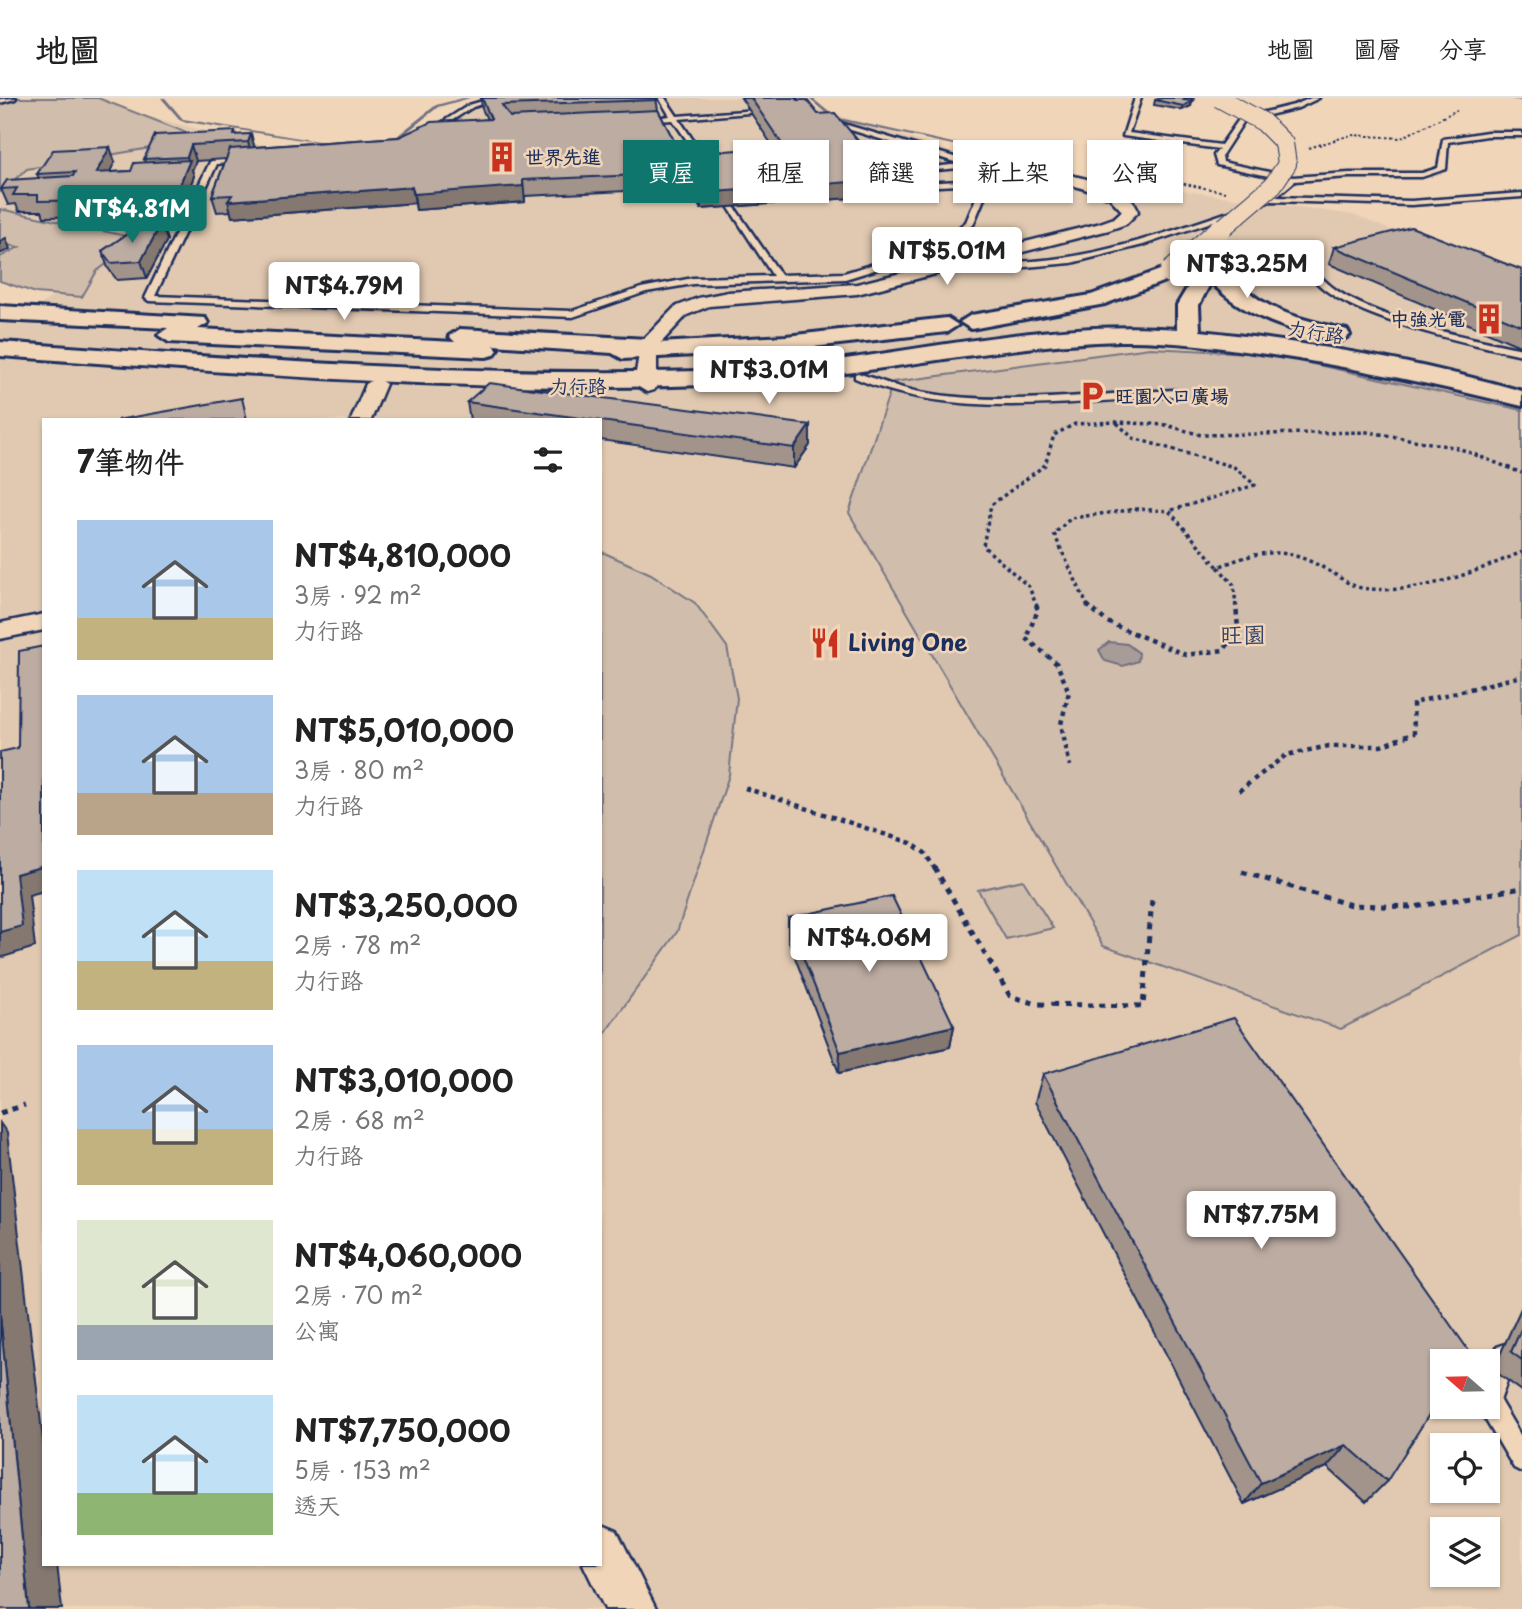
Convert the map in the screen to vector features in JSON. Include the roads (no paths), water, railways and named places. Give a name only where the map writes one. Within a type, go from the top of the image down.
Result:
[{"type":"street","points":[[962,323],[1075,306],[1119,296],[1171,272],[1273,185],[1287,164],[1284,143],[1263,122],[1219,98]]},
{"type":"street","points":[[1237,240],[1293,188],[1309,167],[1307,150],[1281,121],[1239,98]]},
{"type":"street","points":[[646,383],[647,349],[681,311],[705,302],[728,297],[857,289],[1103,227],[1120,221],[1130,212],[1129,206],[1114,194],[1073,181]]},
{"type":"street","points":[[1189,326],[1188,305],[1214,263],[1230,292],[1250,307],[1301,327],[1345,337]]},
{"type":"street","points":[[1147,314],[1171,272]]},
{"type":"street","name":"力行路","points":[[0,325],[430,349],[688,350],[799,342],[1107,310],[1147,314],[1189,326],[1383,363],[1522,399]]},
{"type":"street","name":"力行路","points":[[0,313],[430,334],[647,349]]},
{"type":"street","name":"力行路","points":[[0,349],[381,376],[734,386],[858,376],[1031,351],[1126,341],[1147,314]]},
{"type":"street","name":"力行路","points":[[0,363],[376,384],[646,383],[844,366],[1021,341],[1147,314]]},
{"type":"street","name":"力行路","points":[[1189,326],[1345,337],[1522,380]]},
{"type":"street","points":[[362,418],[376,384]]},
{"type":"street","points":[[0,631],[42,622]]},
{"type":"street","points":[[602,1552],[631,1609]]},
{"type":"lane","points":[[0,101],[13,98]]},
{"type":"lane","points":[[427,134],[471,106],[500,98]]},
{"type":"lane","points":[[662,98],[690,140]]},
{"type":"lane","points":[[1138,98],[1125,135],[1225,148]]},
{"type":"lane","points":[[1316,98],[1296,107],[1242,119],[1236,123],[1225,148],[1218,155],[1220,163],[1293,179],[1349,175],[1422,175],[1442,169],[1446,140],[1487,134],[1522,134]]},
{"type":"lane","points":[[634,120],[782,111]]},
{"type":"lane","points":[[821,118],[953,159]]},
{"type":"lane","points":[[415,137],[454,132]]},
{"type":"lane","points":[[254,160],[214,162],[149,298],[573,314],[644,290],[693,281],[845,276],[940,247],[970,223],[978,203]]},
{"type":"lane","points":[[953,167],[908,170],[917,185],[953,183]]},
{"type":"lane","points":[[967,262],[1009,265],[1092,257],[1256,207],[1293,179]]},
{"type":"lane","points":[[719,186],[778,277]]},
{"type":"lane","points":[[1269,199],[1411,202],[1522,195]]},
{"type":"lane","points":[[1309,264],[1316,276],[1339,298],[1404,323],[1522,352]]},
{"type":"lane","points":[[858,376],[872,385],[947,400],[1174,393]]},
{"type":"lane","points":[[1500,1370],[1513,1334]]},
{"type":"lane","points":[[1498,1419],[1522,1460]]},
{"type":"waterway","points":[[163,98],[182,120],[334,144]]},
{"type":"waterway","points":[[394,140],[437,106],[468,98]]},
{"type":"waterway","points":[[810,98],[834,118],[953,144]]},
{"type":"railway","points":[[1514,98],[1522,99]]},
{"type":"place","name":"世界先進","points":[[502,157]]},
{"type":"place","name":"中強光電","points":[[1489,319]]},
{"type":"place","name":"旺園入口廣場","points":[[1092,396]]},
{"type":"place","name":"Living One","points":[[825,643]]},
{"type":"park label","name":"旺園","points":[[1243,635]]}]
